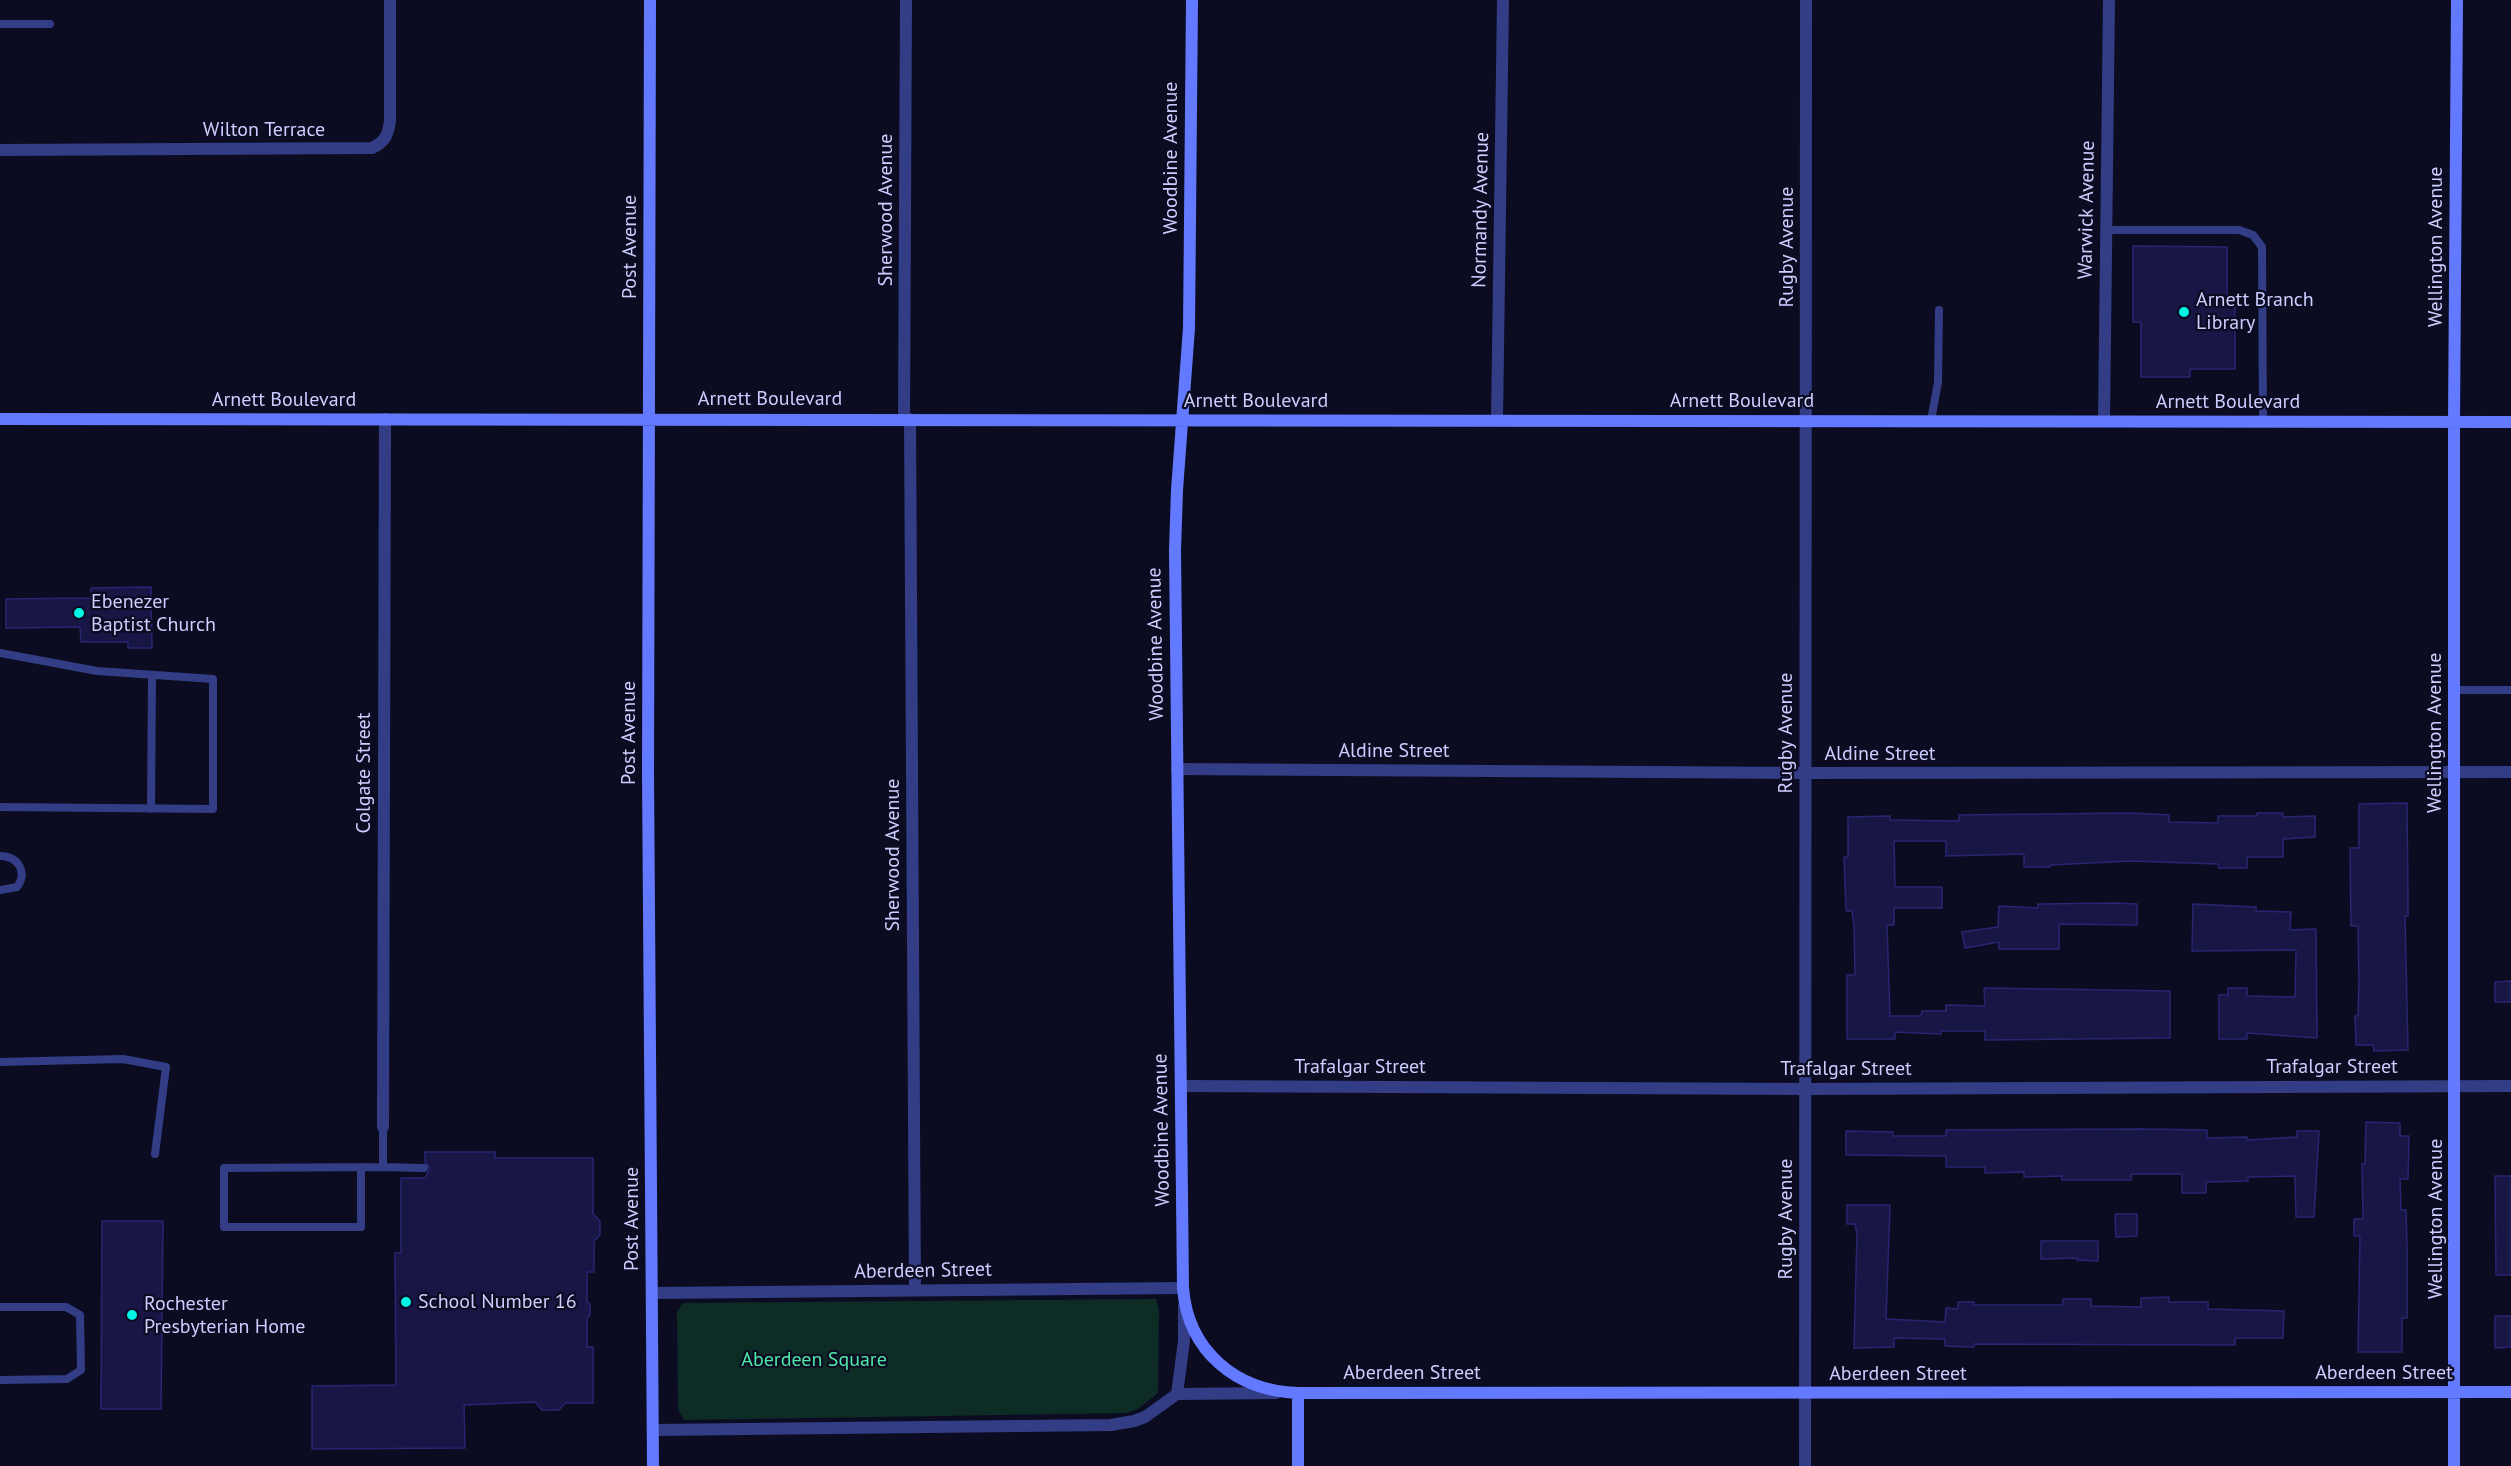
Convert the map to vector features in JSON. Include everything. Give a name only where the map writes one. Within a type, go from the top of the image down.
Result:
[{"type":"street","name":"Wilton Terrace","points":[[0,150],[372,148],[384,141],[390,121],[390,0]]},
{"type":"street","name":"Post Avenue","points":[[650,0],[648,418],[653,1466]]},
{"type":"street","name":"Sherwood Avenue","points":[[906,0],[907,419],[915,1291]]},
{"type":"street","name":"Woodbine Avenue","points":[[1183,1294],[1175,550],[1189,328],[1192,0]]},
{"type":"street","name":"Normandy Avenue","points":[[1497,420],[1503,0]]},
{"type":"street","name":"Rugby Avenue","points":[[1805,1466],[1806,0]]},
{"type":"street","name":"Warwick Avenue","points":[[2104,421],[2109,0]]},
{"type":"street","name":"Wellington Avenue","points":[[2454,1466],[2456,1086],[2454,422],[2457,0]]},
{"type":"street","name":"Arnett Boulevard","points":[[0,419],[2511,422]]},
{"type":"street","name":"Colgate Street","points":[[382,1126],[385,419]]},
{"type":"street","name":"Aldine Street","points":[[1177,769],[1805,774],[2511,772]]},
{"type":"street","name":"Trafalgar Street","points":[[1181,1086],[1805,1089],[2511,1086]]},
{"type":"street","name":"Aberdeen Street","points":[[652,1293],[915,1291],[1183,1294],[1194,1333],[1217,1361],[1248,1383],[1292,1392]]},
{"type":"street","points":[[653,1430],[1111,1425],[1134,1421],[1145,1417],[1177,1394],[1184,1341],[1183,1294]]},
{"type":"street","name":"Aberdeen Street","points":[[1177,1394],[1292,1392],[1805,1394],[2511,1392]]},
{"type":"street","points":[[1292,1392],[1298,1466]]},
{"type":"lane","points":[[0,24],[51,24]]},
{"type":"lane","points":[[2106,230],[2239,230],[2253,235],[2262,247],[2263,421]]},
{"type":"lane","points":[[1931,421],[1938,382],[1939,310]]},
{"type":"lane","points":[[0,653],[97,671],[213,679],[213,809],[0,807]]},
{"type":"lane","points":[[151,809],[152,675]]},
{"type":"lane","points":[[2454,690],[2511,690]]},
{"type":"lane","points":[[0,856],[9,856],[18,862],[22,880],[17,887],[0,890]]},
{"type":"lane","points":[[0,1062],[123,1059],[166,1067],[155,1154]]},
{"type":"lane","points":[[382,1126],[382,1167]]},
{"type":"lane","points":[[361,1167],[361,1227],[224,1227],[224,1168],[361,1167],[424,1168]]},
{"type":"lane","points":[[0,1307],[66,1307],[80,1315],[81,1370],[67,1379],[0,1380]]},
{"type":"green space","name":"Aberdeen Square","points":[[1156,1299],[1159,1310],[1158,1393],[1138,1409],[1126,1413],[684,1420],[678,1409],[677,1312],[683,1303]]},
{"type":"building","name":"Arnett Branch Library","points":[[2133,246],[2227,247],[2227,302],[2235,302],[2235,369],[2190,369],[2190,377],[2141,377],[2141,322],[2133,322]]},
{"type":"building","name":"Ebenezer Baptist Church","points":[[151,587],[152,648],[128,648],[128,642],[81,642],[80,627],[6,628],[6,599],[91,598],[91,588]]},
{"type":"building","points":[[2407,803],[2408,916],[2405,916],[2408,1050],[2374,1051],[2373,1045],[2356,1045],[2355,1016],[2358,1016],[2359,982],[2358,926],[2351,926],[2350,848],[2359,848],[2359,804]]},
{"type":"building","points":[[2131,813],[2169,815],[2169,822],[2218,823],[2218,816],[2257,816],[2257,813],[2283,813],[2283,817],[2315,816],[2315,837],[2283,839],[2283,857],[2247,857],[2247,868],[2219,868],[2218,864],[2132,861],[2024,867],[2024,854],[1946,856],[1946,841],[1894,841],[1895,887],[1942,887],[1942,908],[1894,908],[1894,925],[1887,925],[1890,1016],[1921,1016],[1922,1011],[1946,1011],[1946,1005],[1985,1006],[1984,988],[2170,991],[2170,1038],[1985,1040],[1985,1031],[1941,1031],[1941,1034],[1895,1032],[1895,1039],[1847,1039],[1847,975],[1855,975],[1852,911],[1846,911],[1844,857],[1848,857],[1848,817],[1890,816],[1890,820],[1959,821],[1959,815]]},
{"type":"building","points":[[2038,904],[2137,904],[2137,925],[2059,924],[2059,949],[1999,949],[1999,942],[1965,948],[1962,932],[1998,927],[1999,906],[2038,908]]},
{"type":"building","points":[[2193,904],[2256,907],[2256,911],[2291,912],[2290,930],[2316,929],[2317,1038],[2247,1033],[2247,1039],[2219,1039],[2219,995],[2228,995],[2228,988],[2247,988],[2247,996],[2295,997],[2296,950],[2192,951]]},
{"type":"building","points":[[2511,981],[2511,1002],[2495,1002],[2495,982]]},
{"type":"building","points":[[2366,1122],[2400,1123],[2400,1136],[2409,1136],[2408,1179],[2400,1179],[2401,1210],[2406,1210],[2407,1248],[2407,1318],[2402,1318],[2402,1352],[2358,1352],[2360,1236],[2354,1236],[2354,1219],[2363,1219],[2362,1164],[2365,1164]]},
{"type":"building","points":[[1946,1130],[2207,1130],[2207,1138],[2247,1137],[2248,1140],[2297,1137],[2297,1131],[2319,1131],[2314,1217],[2296,1217],[2295,1176],[2248,1177],[2248,1181],[2206,1182],[2206,1193],[2182,1193],[2182,1174],[2131,1174],[2131,1180],[2062,1180],[2062,1176],[2024,1177],[2024,1172],[1985,1173],[1985,1167],[1946,1167],[1946,1156],[1846,1155],[1846,1131],[1893,1132],[1893,1136],[1946,1136]]},
{"type":"building","points":[[425,1152],[495,1152],[495,1158],[593,1158],[593,1214],[600,1221],[600,1235],[594,1241],[594,1272],[587,1272],[587,1302],[590,1304],[590,1315],[587,1318],[587,1347],[593,1347],[593,1403],[565,1403],[559,1410],[542,1410],[535,1402],[464,1405],[465,1448],[312,1449],[312,1386],[396,1385],[395,1253],[401,1253],[401,1178],[425,1178],[430,1168],[425,1162]]},
{"type":"building","points":[[2495,1176],[2511,1176],[2511,1275],[2496,1275]]},
{"type":"building","points":[[1847,1205],[1890,1205],[1886,1319],[1945,1322],[1946,1308],[1958,1309],[1958,1302],[1974,1302],[1974,1305],[2063,1305],[2063,1299],[2091,1299],[2091,1306],[2141,1307],[2141,1298],[2169,1297],[2169,1302],[2208,1302],[2208,1309],[2284,1311],[2283,1338],[2235,1338],[2235,1345],[1974,1344],[1974,1347],[1945,1346],[1945,1339],[1894,1338],[1894,1347],[1854,1348],[1857,1234],[1855,1224],[1847,1224]]},
{"type":"building","points":[[2115,1214],[2137,1214],[2137,1236],[2116,1237]]},
{"type":"building","name":"Rochester Presbyterian Home","points":[[102,1221],[163,1221],[161,1409],[101,1409]]},
{"type":"building","points":[[2041,1241],[2098,1241],[2098,1261],[2077,1260],[2077,1258],[2041,1259]]},
{"type":"building","points":[[2495,1316],[2511,1316],[2511,1347],[2495,1348]]},
{"type":"place","name":"Arnett Branch Library","points":[[2184,312]]},
{"type":"place","name":"Ebenezer Baptist Church","points":[[79,613]]},
{"type":"place","name":"School Number 16","points":[[406,1302]]},
{"type":"place","name":"Rochester Presbyterian Home","points":[[132,1315]]}]
